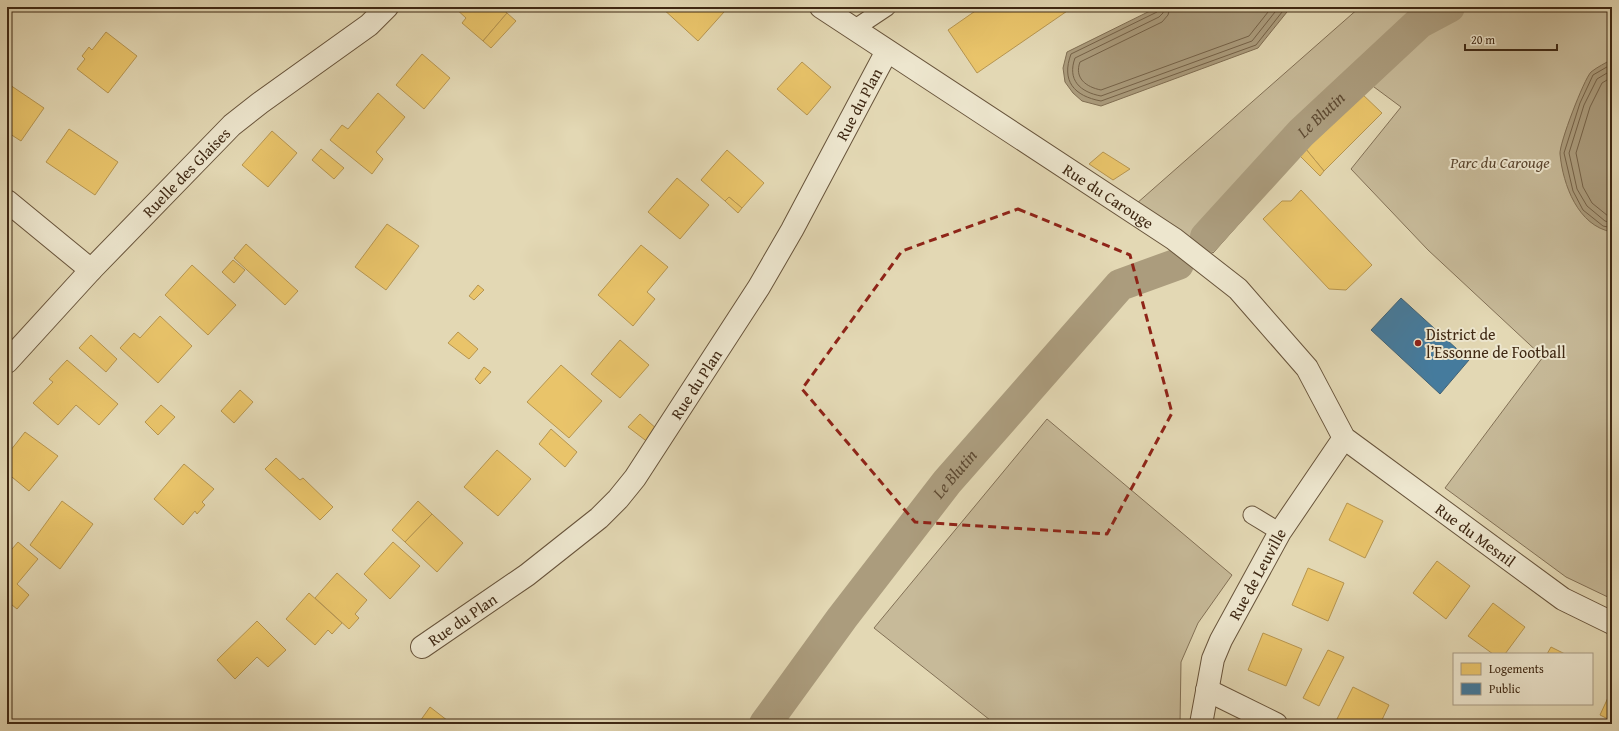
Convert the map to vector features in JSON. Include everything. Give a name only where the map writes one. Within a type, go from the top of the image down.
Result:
[{"type":"street","name":"Ruelle des Glaises","points":[[7,362],[91,270],[232,125],[260,103],[369,25],[387,7]]},
{"type":"street","name":"Rue du Carouge","points":[[821,7],[1174,239],[1238,289],[1306,368],[1344,438]]},
{"type":"street","name":"Rue du Plan","points":[[422,647],[527,575],[599,518],[618,499],[635,478],[759,287],[792,230],[888,51]]},
{"type":"street","points":[[7,201],[91,270]]},
{"type":"street","name":"Rue de Leuville","points":[[1201,724],[1213,660],[1221,640],[1280,532],[1344,438]]},
{"type":"street","name":"Rue du Mesnil","points":[[1344,438],[1563,599],[1612,623]]},
{"type":"street","points":[[1208,690],[1276,724]]},
{"type":"lane","points":[[854,29],[887,7]]},
{"type":"lane","points":[[1252,515],[1280,532]]},
{"type":"highlighted area","points":[[1018,209],[1130,255],[1172,413],[1107,534],[915,522],[802,389],[902,251]]},
{"type":"green space","name":"Parc du Carouge","points":[[1360,7],[1612,7],[1612,599],[1566,577],[1445,488],[1543,357],[1428,250],[1351,169],[1401,107],[1366,81],[1213,253],[1136,204]]},
{"type":"green space","points":[[1047,419],[1232,575],[1198,623],[1181,662],[1180,724],[995,724],[874,628]]},
{"type":"water","points":[[1158,7],[1291,7],[1258,48],[1101,106],[1082,101],[1073,93],[1065,82],[1063,68],[1067,52]]},
{"type":"water","points":[[1612,59],[1612,232],[1600,228],[1590,222],[1581,213],[1569,191],[1560,154],[1563,138],[1578,98],[1588,77],[1593,70]]},
{"type":"building: Logements","points":[[454,7],[500,7],[507,13],[483,41],[462,23],[466,18]]},
{"type":"building: Logements","points":[[661,7],[718,7],[724,12],[698,41]]},
{"type":"building: Logements","points":[[981,7],[1073,7],[977,73],[948,30]]},
{"type":"building: Logements","points":[[507,13],[516,21],[491,48],[483,41]]},
{"type":"building: Logements","points":[[106,32],[137,56],[108,93],[77,69],[85,59],[82,56],[89,47],[92,50]]},
{"type":"building: Logements","points":[[422,54],[450,78],[424,109],[396,85]]},
{"type":"building: Logements","points":[[802,62],[831,87],[807,115],[777,89]]},
{"type":"building: Logements","points":[[10,85],[44,108],[21,141],[7,132],[7,89]]},
{"type":"building: Logements","points":[[1360,92],[1382,113],[1324,171],[1305,148]]},
{"type":"building: Logements","points":[[378,93],[405,117],[376,152],[383,159],[372,174],[330,140],[342,125],[348,129]]},
{"type":"building: Logements","points":[[69,129],[118,162],[95,195],[46,162]]},
{"type":"building: Logements","points":[[272,131],[297,153],[268,187],[242,165]]},
{"type":"building: Logements","points":[[1305,148],[1324,171],[1320,176],[1298,154]]},
{"type":"building: Logements","points":[[321,149],[344,168],[334,179],[312,160]]},
{"type":"building: Logements","points":[[727,150],[764,183],[742,208],[729,197],[725,201],[701,180]]},
{"type":"building: Logements","points":[[1103,152],[1130,169],[1113,180],[1089,164]]},
{"type":"building: Logements","points":[[677,178],[709,205],[680,239],[648,212]]},
{"type":"building: Logements","points":[[1301,190],[1372,265],[1346,290],[1329,289],[1263,219],[1282,201],[1291,201]]},
{"type":"building: Logements","points":[[729,197],[742,208],[738,213],[725,201]]},
{"type":"building: Logements","points":[[387,224],[419,246],[386,290],[355,267]]},
{"type":"building: Logements","points":[[246,244],[298,291],[285,305],[234,258]]},
{"type":"building: Logements","points":[[641,245],[668,267],[647,292],[655,299],[633,326],[598,295]]},
{"type":"building: Logements","points":[[233,260],[245,270],[234,283],[222,272]]},
{"type":"building: Logements","points":[[192,265],[236,305],[208,335],[165,295]]},
{"type":"building: Logements","points":[[478,285],[484,290],[474,300],[469,296]]},
{"type":"building: Logements","points":[[160,316],[192,346],[158,383],[120,348],[134,333],[140,338]]},
{"type":"building: Logements","points":[[458,332],[478,349],[469,359],[448,343]]},
{"type":"building: Logements","points":[[91,335],[117,359],[106,372],[79,348]]},
{"type":"building: Logements","points":[[620,340],[649,365],[620,398],[591,374]]},
{"type":"building: Logements","points":[[67,360],[118,404],[99,425],[76,405],[58,425],[33,403],[53,382],[49,379]]},
{"type":"building: Logements","points":[[561,365],[602,401],[569,438],[527,402]]},
{"type":"building: Logements","points":[[484,367],[491,372],[480,384],[475,379]]},
{"type":"building: Logements","points":[[240,390],[253,402],[234,423],[221,411]]},
{"type":"building: Logements","points":[[161,405],[175,417],[158,435],[145,422]]},
{"type":"building: Logements","points":[[640,414],[658,430],[649,443],[628,427]]},
{"type":"building: Logements","points":[[551,429],[577,452],[565,467],[539,444]]},
{"type":"building: Logements","points":[[25,432],[58,456],[29,491],[7,473],[7,455]]},
{"type":"building: Logements","points":[[497,450],[531,479],[498,516],[464,487]]},
{"type":"building: Logements","points":[[276,458],[300,480],[303,478],[333,507],[320,520],[265,469]]},
{"type":"building: Logements","points":[[184,464],[214,489],[202,502],[205,505],[197,514],[195,511],[183,525],[154,499]]},
{"type":"building: Logements","points":[[62,501],[93,524],[60,569],[30,545]]},
{"type":"building: Logements","points":[[418,501],[432,514],[405,542],[392,530]]},
{"type":"building: Logements","points":[[1347,503],[1383,521],[1365,558],[1329,540]]},
{"type":"building: Logements","points":[[432,514],[463,543],[437,572],[405,542]]},
{"type":"building: Logements","points":[[18,542],[38,559],[17,584],[29,595],[17,609],[7,601],[7,555]]},
{"type":"building: Logements","points":[[393,542],[420,566],[390,599],[364,574]]},
{"type":"building: Logements","points":[[1437,561],[1470,586],[1446,619],[1413,593]]},
{"type":"building: Logements","points":[[1308,568],[1344,583],[1328,621],[1292,605]]},
{"type":"building: Logements","points":[[337,573],[367,600],[355,614],[359,618],[349,629],[315,598]]},
{"type":"building: Logements","points":[[309,593],[342,623],[332,634],[328,630],[315,645],[286,619]]},
{"type":"building: Logements","points":[[1493,603],[1525,627],[1506,653],[1492,653],[1468,636]]},
{"type":"building: Logements","points":[[257,621],[286,650],[268,667],[257,657],[235,679],[217,660]]},
{"type":"building: Logements","points":[[1263,633],[1302,649],[1286,686],[1248,670]]},
{"type":"building: Logements","points":[[1551,647],[1563,653],[1548,653]]},
{"type":"building: Logements","points":[[1328,650],[1344,657],[1319,706],[1303,698]]},
{"type":"building: Logements","points":[[1353,687],[1389,705],[1380,724],[1335,723]]},
{"type":"building: Logements","points":[[1612,689],[1612,721],[1600,715]]},
{"type":"building: Logements","points":[[430,707],[452,724],[418,724]]},
{"type":"building: Public","points":[[1401,298],[1469,360],[1440,394],[1371,330]]},
{"type":"waterway","name":"Le Blutin","points":[[1206,237],[1301,133],[1419,23],[1449,7]]},
{"type":"waterway","name":"Le Blutin","points":[[765,724],[842,618],[947,482],[1120,285],[1178,264]]},
{"type":"place","name":"District de l’Essonne de Football","points":[[1418,343]]}]
